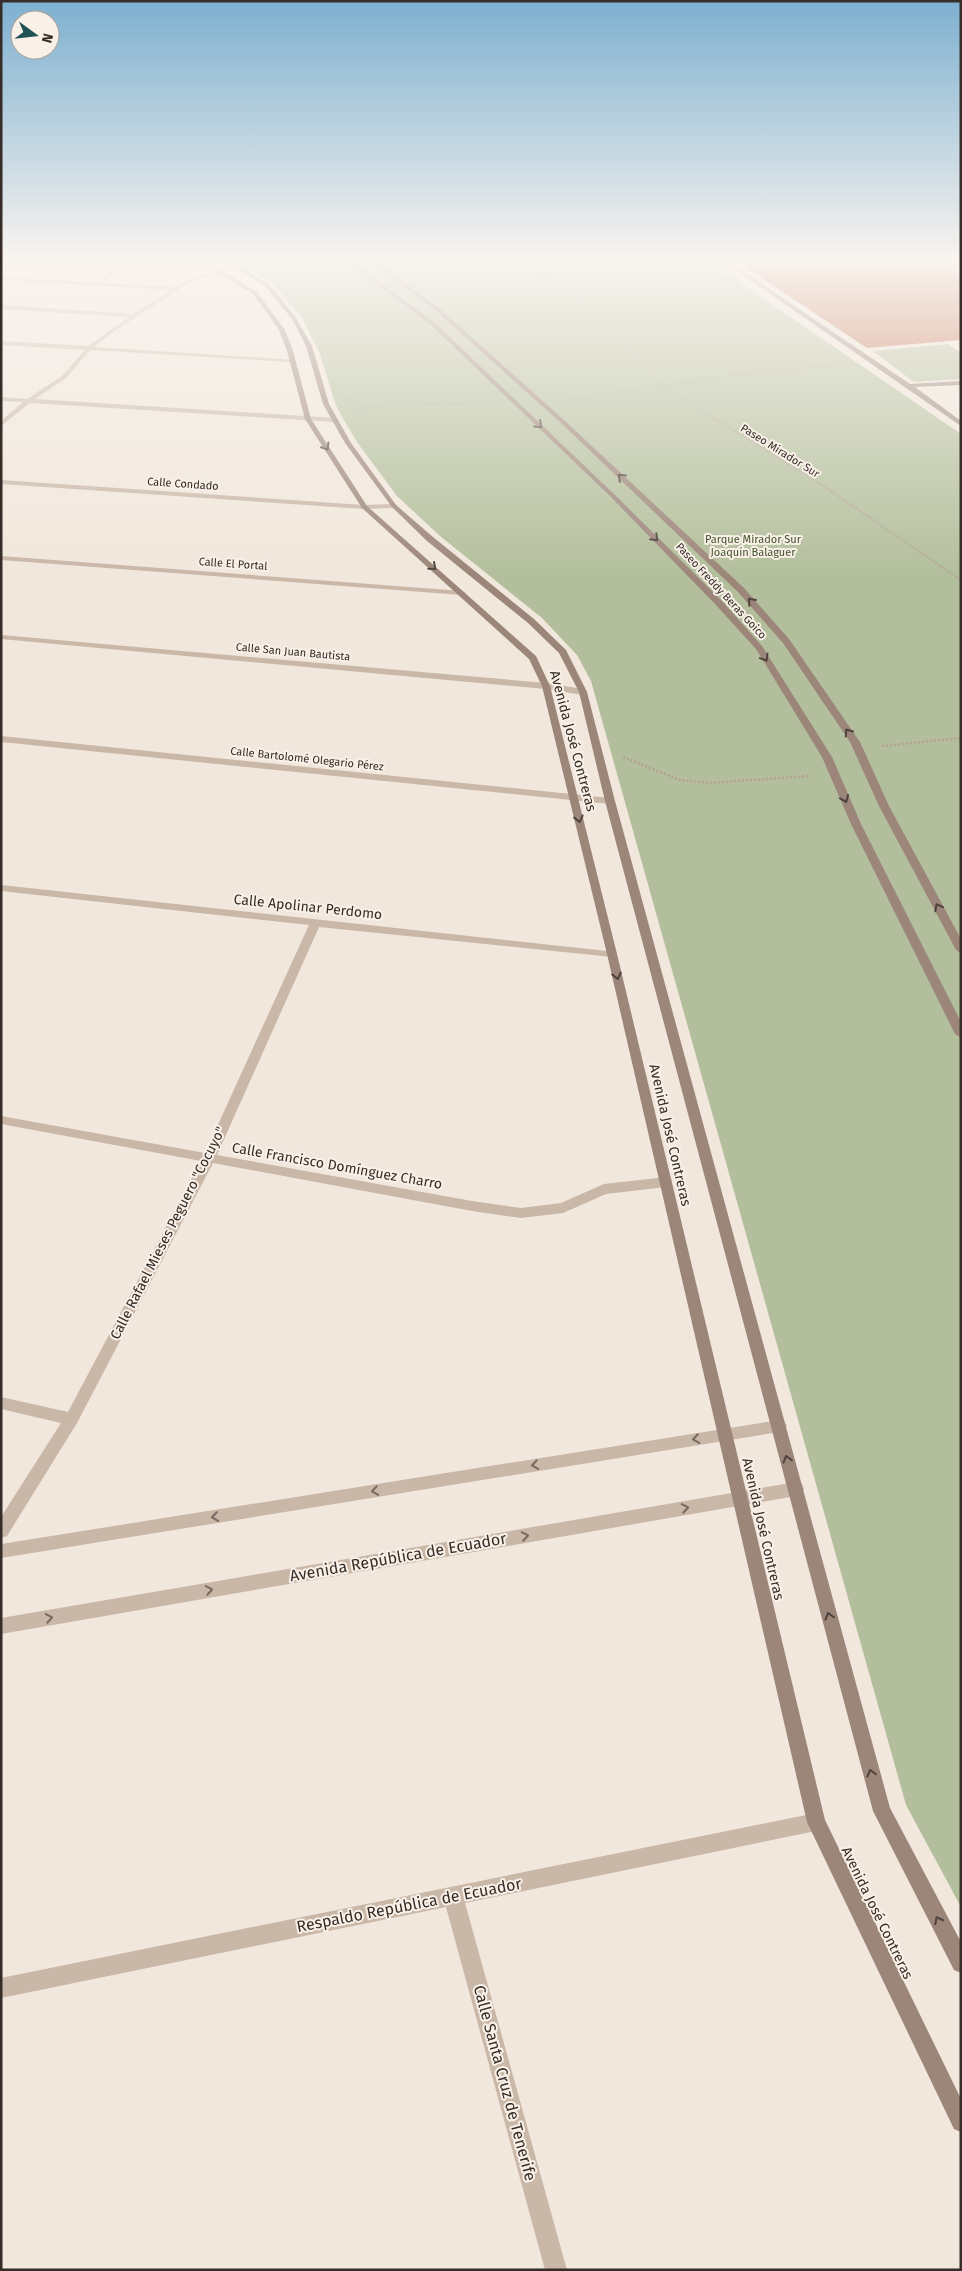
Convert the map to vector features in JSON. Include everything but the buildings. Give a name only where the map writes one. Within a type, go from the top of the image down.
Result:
[{"type":"main road","name":"Avenida José Contreras","points":[[293,363],[308,418],[364,507],[534,658],[546,686],[612,954],[816,1822],[961,2122]]},
{"type":"main road","name":"Avenida José Contreras","points":[[314,363],[326,401],[348,443],[394,506],[430,539],[537,626],[563,652],[583,692],[610,801],[882,1811],[961,1964]]},
{"type":"main road","name":"Paseo Freddy Beras Goico","points":[[474,363],[507,395],[522,406],[685,568],[759,648],[827,757],[856,824],[961,1034]]},
{"type":"main road","name":"Paseo Freddy Beras Goico","points":[[494,363],[741,590],[786,641],[855,742],[884,806],[961,950]]},
{"type":"main road","points":[[875,363],[961,424]]},
{"type":"main road","points":[[909,386],[961,383]]},
{"type":"street","points":[[1,424],[28,401],[64,377],[77,363]]},
{"type":"street","points":[[1,399],[336,420]]},
{"type":"street","name":"Calle Condado","points":[[1,482],[364,507],[394,506]]},
{"type":"street","name":"Calle El Portal","points":[[1,558],[462,593]]},
{"type":"street","name":"Calle San Juan Bautista","points":[[1,637],[546,686],[583,692]]},
{"type":"street","name":"Calle Bartolomé Olegario Pérez","points":[[1,739],[610,801]]},
{"type":"street","name":"Calle Apolinar Perdomo","points":[[1,888],[315,924],[612,954]]},
{"type":"street","name":"Calle Rafael Mieses Peguero \"Cocuyo\"","points":[[1,1531],[72,1419],[209,1158],[315,924]]},
{"type":"street","name":"Calle Francisco Domínguez Charro","points":[[1,1120],[472,1206],[521,1213],[563,1208],[604,1189],[666,1182]]},
{"type":"street","points":[[1,1403],[72,1419]]},
{"type":"street","points":[[1,1551],[779,1426]]},
{"type":"street","name":"Avenida República de Ecuador","points":[[1,1626],[796,1489]]},
{"type":"street","name":"Respaldo República de Ecuador","points":[[1,1988],[816,1822]]},
{"type":"street","name":"Calle Santa Cruz de Tenerife","points":[[453,1896],[556,2270]]},
{"type":"path","name":"Paseo Mirador Sur","points":[[642,363],[659,384],[813,479],[961,580]]},
{"type":"path","points":[[560,401],[731,374],[840,364]]},
{"type":"path","points":[[326,401],[351,398],[357,409],[399,403],[484,406],[484,399],[507,395]]},
{"type":"path","points":[[872,747],[961,738]]},
{"type":"path","points":[[596,746],[680,780],[709,783],[834,775]]},
{"type":"green space","name":"Parque Mirador Sur Joaquín Balaguer","points":[[323,363],[857,363],[961,434],[961,1907],[906,1805],[591,681],[577,655],[542,618],[440,536],[397,496],[357,442],[335,403]]},
{"type":"green space","points":[[889,363],[961,363],[961,379],[914,382]]}]
